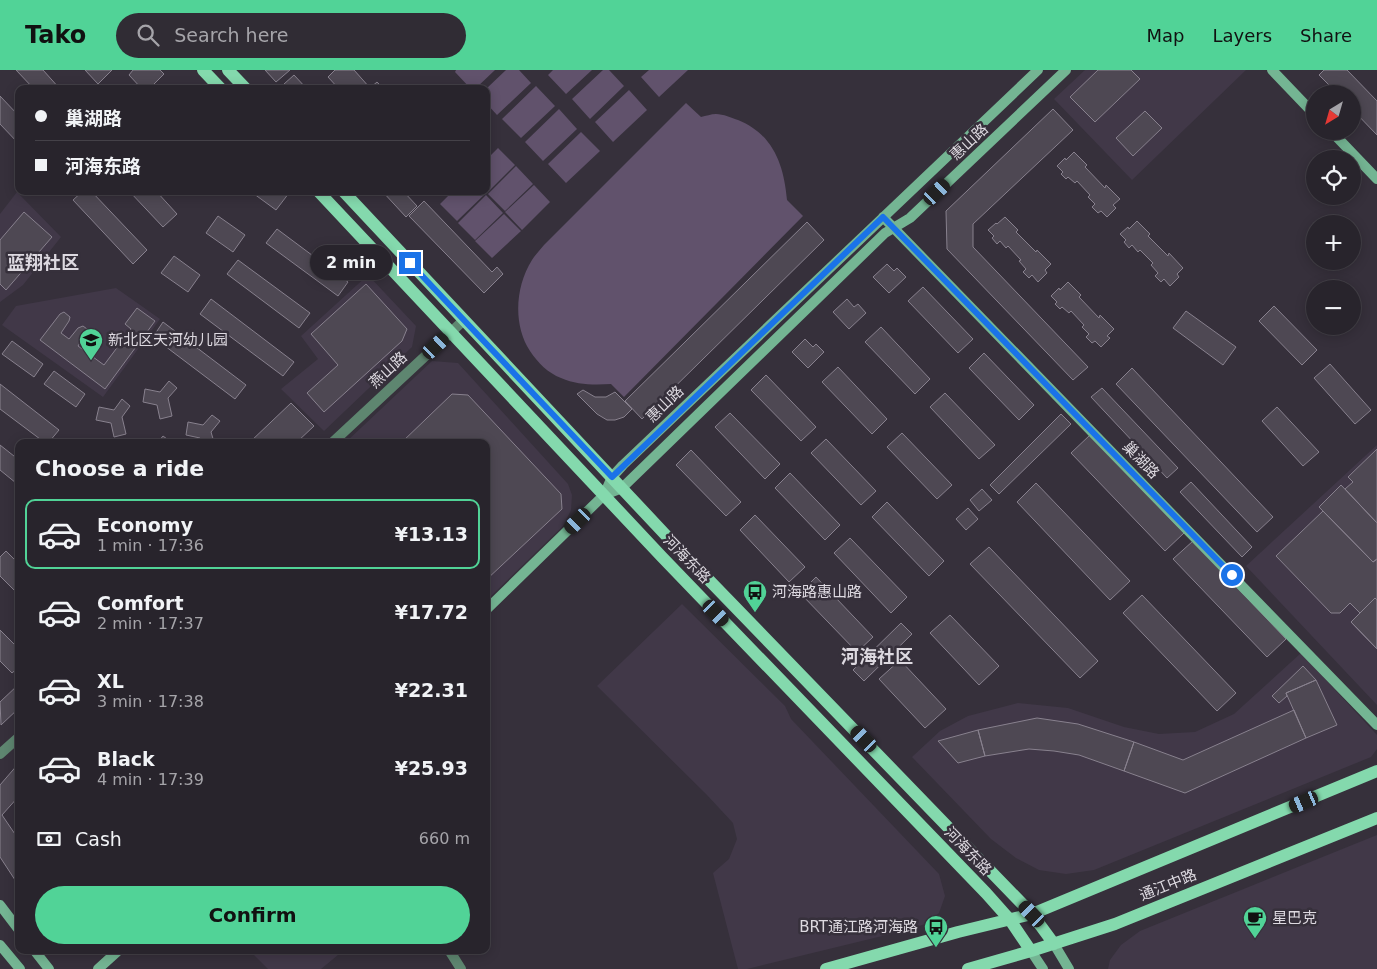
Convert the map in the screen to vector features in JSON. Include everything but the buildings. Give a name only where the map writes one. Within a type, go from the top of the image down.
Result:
[{"type":"main road","points":[[203,70],[217,85]]},
{"type":"main road","points":[[228,70],[242,85]]},
{"type":"main road","name":"河海东路","points":[[322,195],[604,495],[986,893],[1010,920],[1031,951]]},
{"type":"main road","name":"河海东路","points":[[346,195],[622,488],[1032,914],[1054,944]]},
{"type":"main road","name":"通江中路","points":[[1010,920],[1032,914],[1377,771]]},
{"type":"main road","name":"通江中路","points":[[968,969],[1115,924],[1377,818]]},
{"type":"main road","points":[[826,969],[958,932],[1010,920]]},
{"type":"street","name":"惠山路","points":[[490,606],[604,495],[612,477],[1038,70]]},
{"type":"street","name":"惠山路","points":[[604,495],[622,488],[885,233],[910,218],[1066,70]]},
{"type":"street","points":[[1272,70],[1306,106]]},
{"type":"street","points":[[1340,140],[1377,179]]},
{"type":"street","name":"巢湖路","points":[[883,217],[1377,725]]},
{"type":"street","name":"燕山路","points":[[336,439],[464,320]]},
{"type":"street","points":[[0,754],[15,740]]},
{"type":"street","points":[[0,905],[15,925]]},
{"type":"street","points":[[1054,944],[1068,969]]},
{"type":"street","points":[[0,945],[20,969]]},
{"type":"street","points":[[1031,951],[1043,969]]},
{"type":"street","points":[[37,954],[49,969]]},
{"type":"street","points":[[98,969],[115,954]]},
{"type":"street","points":[[452,954],[461,969]]},
{"type":"shaded area","points":[[456,70],[495,70],[479,85],[467,85],[455,72]]},
{"type":"shaded area","points":[[506,70],[519,70],[531,83],[497,115],[490,107],[490,85]]},
{"type":"shaded area","points":[[553,70],[592,70],[566,94],[548,75]]},
{"type":"shaded area","points":[[603,70],[609,70],[624,86],[590,119],[572,99]]},
{"type":"shaded area","points":[[649,70],[688,70],[659,97],[641,77]]},
{"type":"shaded area","points":[[1085,70],[1246,70],[1132,180],[1054,99]]},
{"type":"shaded area","points":[[536,86],[555,106],[521,138],[502,119]]},
{"type":"shaded area","points":[[629,90],[647,110],[613,142],[595,122]]},
{"type":"shaded area","points":[[686,103],[701,117],[714,114],[724,115],[750,126],[760,133],[768,142],[779,163],[787,200],[803,216],[624,397],[611,384],[579,383],[556,376],[533,355],[521,330],[518,306],[519,294],[526,271],[533,258],[544,245]]},
{"type":"shaded area","points":[[559,109],[577,129],[543,161],[525,142]]},
{"type":"shaded area","points":[[581,132],[600,151],[566,183],[548,164]]},
{"type":"shaded area","points":[[498,148],[515,165],[490,190],[490,156]]},
{"type":"shaded area","points":[[516,166],[533,184],[505,211],[489,195]]},
{"type":"shaded area","points":[[534,185],[550,202],[522,230],[505,212]]},
{"type":"shaded area","points":[[15,195],[20,195],[61,237],[23,285],[0,302],[0,214]]},
{"type":"shaded area","points":[[449,195],[484,195],[457,221],[440,204]]},
{"type":"shaded area","points":[[486,195],[503,213],[475,240],[458,223]]},
{"type":"shaded area","points":[[504,214],[521,231],[492,258],[475,241]]},
{"type":"shaded area","points":[[368,275],[416,326],[412,347],[324,431],[281,389],[318,359],[301,336]]},
{"type":"shaded area","name":"新北区天河幼儿园","points":[[116,288],[160,319],[103,397],[2,325],[16,306]]},
{"type":"shaded area","points":[[432,361],[458,363],[568,484],[572,495],[571,510],[563,526],[490,597],[490,439],[349,439]]},
{"type":"shaded area","points":[[1377,445],[1377,705],[1246,566]]},
{"type":"shaded area","points":[[682,604],[785,706],[791,719],[939,874],[945,896],[939,913],[925,924],[907,930],[747,969],[738,969],[713,873],[729,859],[737,839],[733,823],[597,686]]},
{"type":"shaded area","points":[[1301,653],[1377,735],[1377,749],[1371,757],[1094,870],[1066,874],[1039,870],[1016,858],[991,839],[912,757],[940,731],[968,716],[1018,703],[1068,708],[1124,727],[1159,734],[1195,732],[1234,714]]},
{"type":"shaded area","points":[[1377,835],[1377,969],[1108,969],[1110,960],[1121,945],[1140,931]]},
{"type":"shaded area","points":[[253,954],[339,954],[321,969],[268,969]]},
{"type":"place","name":"新北区天河幼儿园","points":[[91,361]]},
{"type":"place","name":"河海路惠山路","points":[[755,613]]},
{"type":"place","name":"星巴克","points":[[1255,939]]},
{"type":"place","name":"BRT通江路河海路","points":[[936,948]]},
{"type":"district","name":"蓝翔社区","points":[[43,263]]},
{"type":"district","name":"河海社区","points":[[877,657]]},
{"type":"route","points":[[410,263],[612,477],[883,217],[1232,575]]}]
